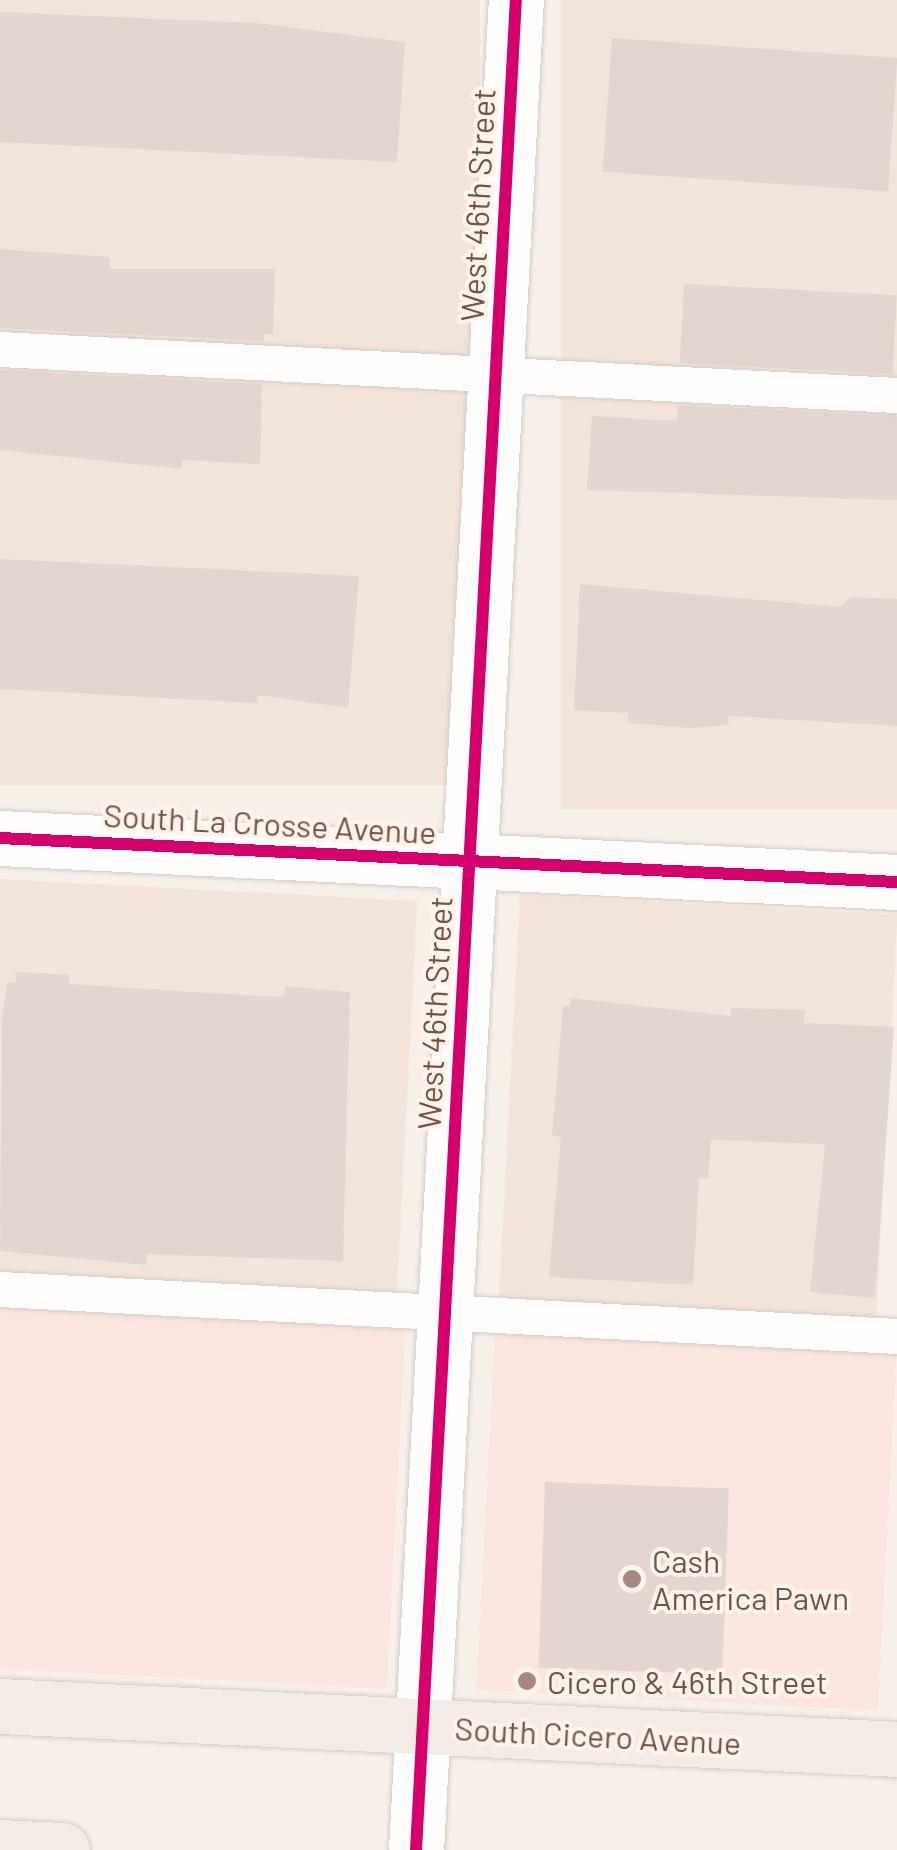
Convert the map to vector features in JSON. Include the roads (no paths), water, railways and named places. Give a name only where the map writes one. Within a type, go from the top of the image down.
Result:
[{"type":"main road","name":"South Cicero Avenue","points":[[0,1706],[897,1749]]},
{"type":"main road","points":[[0,1847],[62,1850]]},
{"type":"street","name":"West 46th Street","points":[[416,1850],[516,0]]},
{"type":"street","name":"South La Crosse Avenue","points":[[0,838],[897,882]]},
{"type":"lane","points":[[0,350],[495,378],[897,395]]},
{"type":"lane","points":[[0,1290],[897,1336]]},
{"type":"place","name":"Cash America Pawn","points":[[632,1579]]},
{"type":"place","name":"Cicero & 46th Street","points":[[527,1681]]}]
